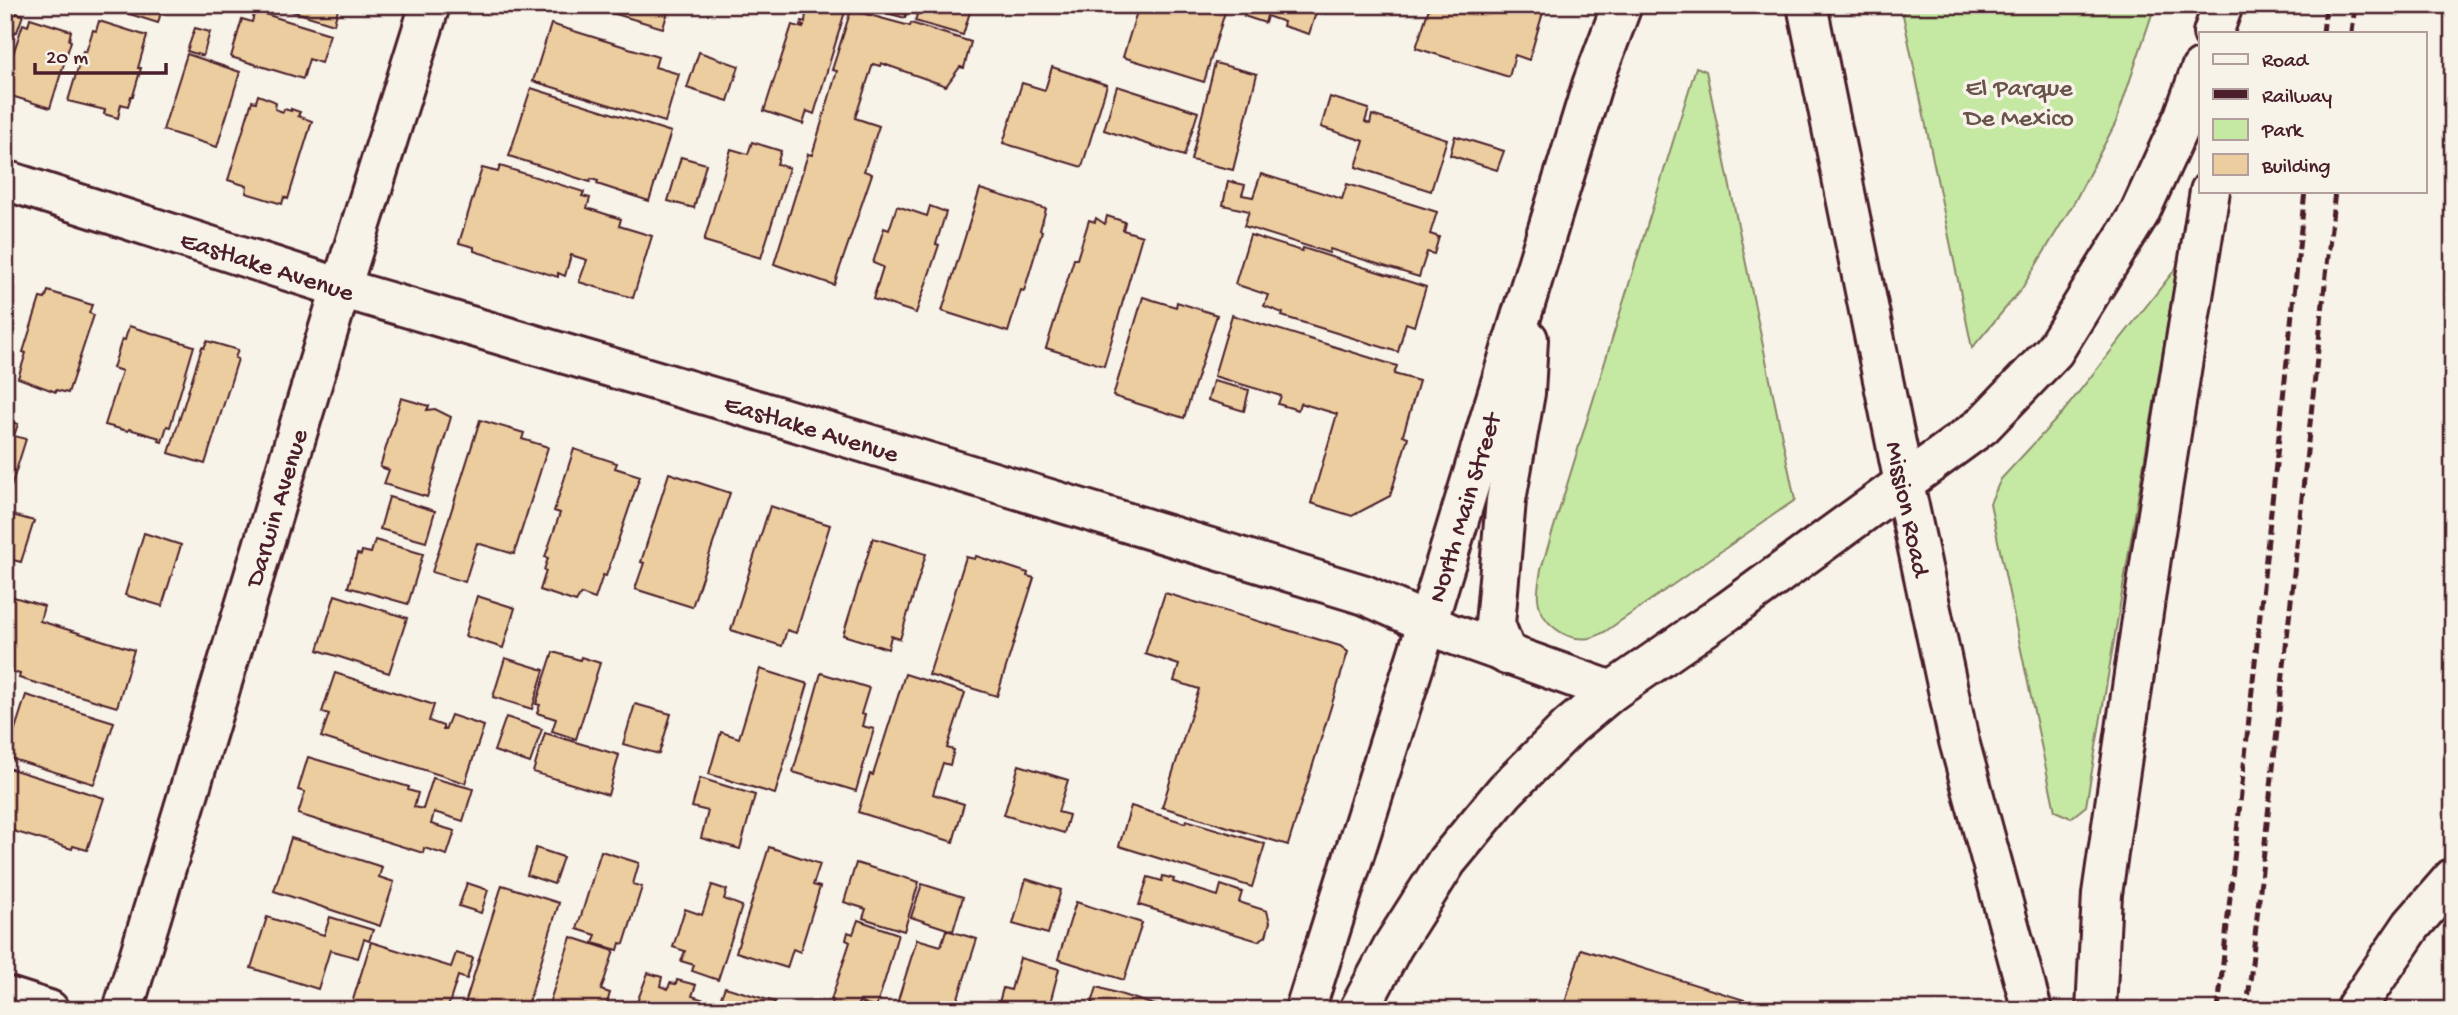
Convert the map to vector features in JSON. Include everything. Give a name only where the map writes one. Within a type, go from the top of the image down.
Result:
[{"type":"main road","name":"Darwin Avenue","points":[[124,1010],[341,288],[430,5]]},
{"type":"main road","name":"North Main Street","points":[[1305,1010],[1427,624],[1592,85],[1622,5]]},
{"type":"main road","name":"Mission Road","points":[[1807,5],[1959,741],[2032,1010]]},
{"type":"main road","points":[[2213,32],[2224,5]]},
{"type":"main road","points":[[2235,32],[2239,5]]},
{"type":"main road","points":[[1359,1010],[1393,946],[1447,861],[1505,791],[1569,727],[1612,691],[1728,611],[1982,426],[2054,351],[2139,214],[2184,116],[2199,75]]},
{"type":"main road","name":"Eastlake Avenue","points":[[5,180],[341,288],[796,422],[1365,595],[1427,624],[1612,691]]},
{"type":"main road","points":[[2096,1010],[2102,894],[2152,551],[2210,192]]},
{"type":"main road","points":[[1507,655],[1495,624],[1506,500],[1525,393],[1532,278]]},
{"type":"main road","points":[[2357,1008],[2412,925],[2453,878]]},
{"type":"main road","points":[[5,996],[49,1010]]},
{"type":"green space","name":"El Parque De Mexico","points":[[1901,5],[2155,5],[2116,122],[2075,201],[2021,290],[1972,348]]},
{"type":"green space","points":[[1696,67],[1706,71],[1795,500],[1606,631],[1590,638],[1572,637],[1555,628],[1543,615],[1538,595],[1541,569]]},
{"type":"green space","points":[[2177,267],[2086,806],[2071,818],[2055,811],[1990,503],[2001,479],[2063,412]]},
{"type":"building","points":[[101,5],[163,5],[158,23]]},
{"type":"building","points":[[272,5],[339,5],[334,24]]},
{"type":"building","points":[[585,5],[670,5],[663,28]]},
{"type":"building","points":[[807,5],[847,5],[814,114],[807,111],[803,124],[764,111],[792,25],[803,28],[801,25],[802,21],[805,22]]},
{"type":"building","points":[[874,5],[915,5],[913,12],[907,11],[905,18],[873,9]]},
{"type":"building","points":[[920,5],[972,5],[963,35],[915,21]]},
{"type":"building","points":[[1139,5],[1227,5],[1204,82],[1123,57]]},
{"type":"building","points":[[1247,5],[1312,5],[1311,8],[1317,10],[1309,34],[1283,26],[1284,22],[1267,16],[1265,23],[1244,16]]},
{"type":"building","points":[[1430,5],[1533,5],[1544,9],[1529,60],[1515,55],[1509,77],[1416,48]]},
{"type":"building","points":[[5,10],[23,15],[17,32],[14,31],[5,59]]},
{"type":"building","points":[[851,10],[910,26],[911,23],[971,42],[964,68],[960,67],[946,86],[881,63],[880,66],[873,64],[855,118],[879,126],[864,171],[872,174],[834,285],[774,264],[808,154],[812,155],[837,71],[832,70]]},
{"type":"building","points":[[255,11],[330,34],[321,63],[309,59],[303,79],[231,57],[242,19],[252,22]]},
{"type":"building","points":[[30,18],[71,31],[71,41],[50,108],[5,94],[5,78],[23,24],[28,26]]},
{"type":"building","points":[[99,21],[147,36],[133,96],[128,106],[121,104],[118,118],[104,114],[105,110],[68,101],[83,51],[86,52]]},
{"type":"building","points":[[551,24],[658,57],[655,67],[679,74],[665,122],[533,81]]},
{"type":"building","points":[[195,28],[210,32],[203,56],[187,51]]},
{"type":"building","points":[[699,52],[739,66],[728,101],[687,88]]},
{"type":"building","points":[[187,54],[240,72],[217,147],[163,130]]},
{"type":"building","points":[[1215,63],[1257,74],[1233,170],[1191,160]]},
{"type":"building","points":[[1052,67],[1107,85],[1082,167],[1003,143],[1022,83],[1045,90]]},
{"type":"building","points":[[1117,86],[1198,112],[1184,156],[1104,130]]},
{"type":"building","points":[[531,88],[671,132],[649,201],[597,184],[598,181],[591,179],[590,182],[509,156]]},
{"type":"building","points":[[258,95],[274,101],[275,109],[283,112],[284,109],[291,109],[300,112],[298,116],[312,121],[288,199],[284,197],[282,204],[246,193],[247,186],[228,180],[252,101],[256,102]]},
{"type":"building","points":[[1330,97],[1369,109],[1365,122],[1370,124],[1372,115],[1447,139],[1431,191],[1356,167],[1364,141],[1321,127]]},
{"type":"building","points":[[1455,136],[1504,151],[1497,170],[1450,155]]},
{"type":"building","points":[[752,142],[781,151],[777,164],[789,168],[761,258],[704,241],[731,149],[748,154]]},
{"type":"building","points":[[681,157],[706,164],[694,208],[668,201]]},
{"type":"building","points":[[500,166],[584,192],[582,196],[590,198],[587,208],[621,219],[619,226],[652,236],[633,298],[579,282],[587,260],[571,255],[565,276],[558,273],[558,277],[474,251],[474,247],[459,243],[482,168],[498,172]]},
{"type":"building","points":[[1261,174],[1342,199],[1347,184],[1437,212],[1430,234],[1439,237],[1434,254],[1427,252],[1419,277],[1330,249],[1329,253],[1244,226],[1249,211],[1223,205],[1228,181],[1245,185],[1242,195],[1253,197]]},
{"type":"building","points":[[980,189],[1046,209],[1024,291],[1021,290],[1008,332],[942,311]]},
{"type":"building","points":[[897,206],[927,216],[930,206],[946,212],[936,244],[939,245],[916,313],[873,299],[883,267],[873,263],[884,228],[889,230]]},
{"type":"building","points":[[1107,216],[1125,222],[1123,230],[1142,236],[1104,366],[1046,348],[1089,220],[1095,222],[1096,218],[1105,224]]},
{"type":"building","points":[[1250,235],[1302,251],[1303,248],[1426,287],[1414,326],[1406,323],[1398,352],[1282,316],[1283,313],[1264,306],[1268,295],[1235,284]]},
{"type":"building","points":[[48,291],[92,305],[89,313],[94,315],[68,393],[56,392],[18,378],[40,298],[45,299]]},
{"type":"building","points":[[1143,297],[1176,307],[1177,302],[1217,315],[1184,418],[1113,396]]},
{"type":"building","points":[[1232,315],[1397,366],[1394,374],[1419,381],[1403,435],[1408,437],[1390,496],[1352,516],[1311,503],[1337,414],[1300,403],[1298,410],[1278,404],[1281,396],[1214,376]]},
{"type":"building","points":[[129,326],[194,346],[170,427],[167,426],[162,442],[159,441],[160,438],[105,425],[122,371],[113,368]]},
{"type":"building","points":[[207,341],[238,350],[235,358],[238,359],[205,464],[169,453],[202,347],[204,348]]},
{"type":"building","points":[[1213,381],[1249,390],[1244,411],[1208,400]]},
{"type":"building","points":[[401,398],[429,406],[427,410],[435,409],[451,417],[427,497],[384,484],[389,470],[380,467]]},
{"type":"building","points":[[5,420],[18,424],[14,436],[26,439],[5,506]]},
{"type":"building","points":[[480,420],[524,433],[522,439],[548,447],[514,554],[477,543],[465,582],[432,572]]},
{"type":"building","points":[[574,449],[617,463],[615,468],[640,476],[606,576],[603,575],[595,599],[581,594],[576,602],[540,590],[548,558],[545,557],[560,513],[554,511]]},
{"type":"building","points":[[669,473],[730,493],[692,607],[635,589]]},
{"type":"building","points":[[389,497],[435,511],[426,542],[380,529]]},
{"type":"building","points":[[770,506],[830,525],[796,633],[787,630],[782,646],[731,630]]},
{"type":"building","points":[[5,513],[34,521],[21,562],[5,558]]},
{"type":"building","points":[[144,533],[181,545],[162,606],[125,595]]},
{"type":"building","points":[[873,538],[926,554],[900,639],[891,636],[888,649],[843,635]]},
{"type":"building","points":[[375,540],[423,554],[408,604],[348,587],[357,554],[361,555],[362,551],[371,553]]},
{"type":"building","points":[[976,556],[1028,573],[1027,576],[1034,578],[997,696],[929,675],[966,557],[975,559]]},
{"type":"building","points":[[1165,593],[1340,646],[1348,652],[1288,845],[1162,807],[1199,689],[1174,681],[1179,665],[1145,654]]},
{"type":"building","points":[[7,595],[44,606],[40,621],[134,650],[117,707],[19,678],[20,674],[5,670]]},
{"type":"building","points":[[335,595],[407,618],[389,673],[318,650]]},
{"type":"building","points":[[477,596],[515,608],[503,648],[465,636]]},
{"type":"building","points":[[553,652],[600,663],[576,739],[552,731],[556,719],[537,713],[540,705],[536,704]]},
{"type":"building","points":[[505,658],[544,670],[532,709],[493,697]]},
{"type":"building","points":[[760,669],[808,684],[775,794],[709,774],[721,732],[739,738]]},
{"type":"building","points":[[335,673],[434,705],[429,721],[443,726],[443,730],[451,715],[484,726],[465,783],[321,737],[329,714],[322,712]]},
{"type":"building","points":[[821,673],[869,688],[861,714],[865,715],[862,726],[874,729],[856,791],[793,772]]},
{"type":"building","points":[[905,674],[965,693],[947,748],[954,750],[950,765],[943,763],[933,794],[964,804],[953,842],[858,812],[870,774],[873,775]]},
{"type":"building","points":[[26,695],[114,722],[94,784],[6,757]]},
{"type":"building","points":[[635,704],[671,714],[659,754],[623,744]]},
{"type":"building","points":[[506,717],[542,729],[530,763],[494,751]]},
{"type":"building","points":[[545,733],[619,755],[608,795],[533,772]]},
{"type":"building","points":[[308,757],[409,787],[408,790],[418,793],[414,807],[423,809],[433,778],[473,789],[463,821],[434,812],[431,824],[455,831],[447,855],[424,848],[423,853],[298,814],[305,792],[298,790]]},
{"type":"building","points":[[1019,765],[1068,780],[1058,812],[1069,815],[1064,833],[1004,815]]},
{"type":"building","points":[[5,767],[104,798],[87,850],[73,846],[72,849],[10,830],[9,834],[5,833]]},
{"type":"building","points":[[700,778],[755,795],[740,849],[701,838],[708,811],[692,807]]},
{"type":"building","points":[[1131,806],[1265,844],[1252,887],[1119,846]]},
{"type":"building","points":[[291,838],[382,867],[379,877],[394,882],[380,926],[274,891]]},
{"type":"building","points":[[769,847],[820,864],[813,885],[820,887],[800,952],[793,949],[787,968],[736,952]]},
{"type":"building","points":[[536,848],[563,857],[554,884],[527,875]]},
{"type":"building","points":[[601,851],[639,863],[633,884],[642,887],[624,944],[620,943],[618,950],[593,943],[596,935],[577,929]]},
{"type":"building","points":[[856,863],[919,882],[904,931],[863,918],[866,909],[844,902]]},
{"type":"building","points":[[1163,876],[1174,879],[1173,882],[1218,896],[1221,885],[1242,892],[1239,902],[1267,911],[1270,922],[1266,936],[1258,941],[1139,905],[1148,877],[1162,881]]},
{"type":"building","points":[[1026,879],[1061,890],[1048,934],[1013,924]]},
{"type":"building","points":[[467,883],[488,890],[481,913],[459,906]]},
{"type":"building","points":[[922,884],[963,897],[953,931],[911,917]]},
{"type":"building","points":[[502,885],[559,903],[526,1010],[463,1010]]},
{"type":"building","points":[[712,885],[727,890],[724,899],[742,906],[718,980],[692,971],[694,965],[681,961],[685,951],[673,947],[685,909],[702,915]]},
{"type":"building","points":[[1076,902],[1142,923],[1124,980],[1058,959]]},
{"type":"building","points":[[267,917],[324,935],[330,917],[373,930],[369,941],[364,939],[358,958],[330,950],[318,989],[251,968]]},
{"type":"building","points":[[858,920],[898,934],[887,973],[876,1008],[859,1002],[855,1010],[830,1010],[850,942],[846,940],[848,932],[853,934]]},
{"type":"building","points":[[946,930],[977,939],[954,1010],[895,1010],[917,939],[941,946]]},
{"type":"building","points":[[571,937],[614,951],[601,990],[610,993],[605,1010],[547,1010]]},
{"type":"building","points":[[371,942],[451,967],[456,953],[473,958],[467,979],[458,976],[447,1010],[372,1010],[352,1003]]},
{"type":"building","points":[[1581,949],[1754,1003],[1751,1010],[1563,1010]]},
{"type":"building","points":[[1020,958],[1059,969],[1050,1003],[1046,1002],[1043,1010],[997,1010],[1003,988],[1011,990]]},
{"type":"building","points":[[648,973],[662,977],[660,986],[668,989],[670,983],[676,984],[677,980],[696,985],[692,996],[710,1002],[708,1010],[634,1010]]},
{"type":"building","points":[[725,987],[775,1002],[773,1010],[716,1010]]},
{"type":"building","points":[[1097,987],[1171,1010],[1090,1010]]},
{"type":"railway","points":[[2323,32],[2326,5]]},
{"type":"railway","points":[[2352,32],[2355,5]]},
{"type":"railway","points":[[2218,1010],[2305,192]]},
{"type":"railway","points":[[2247,1010],[2335,192]]}]
